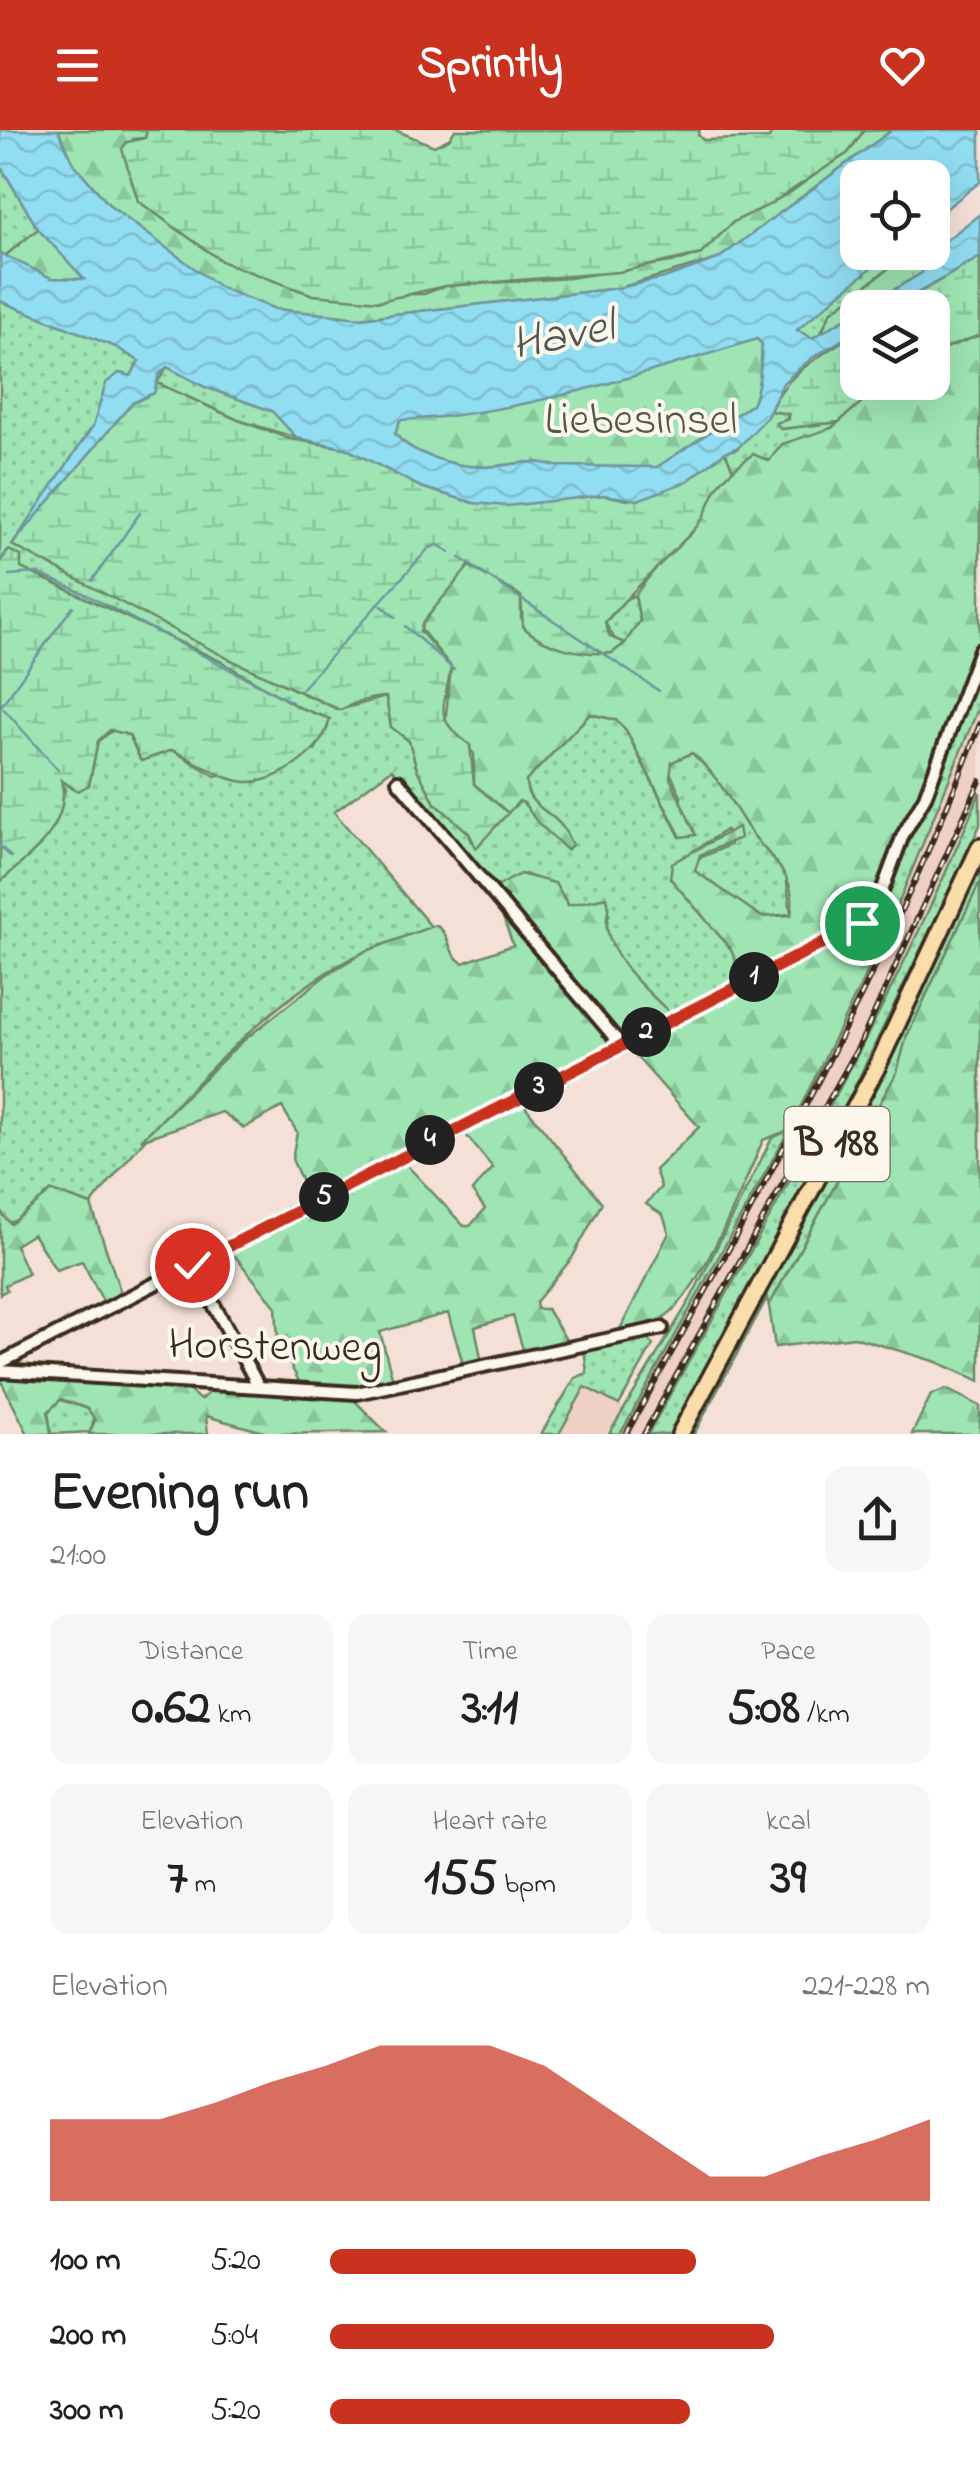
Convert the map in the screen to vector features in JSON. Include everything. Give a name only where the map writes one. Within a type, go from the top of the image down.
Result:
[{"type":"main road","name":"B 188","points":[[680,1434],[876,1069],[980,847]]},
{"type":"street","points":[[0,1367],[870,916],[932,780],[980,650]]},
{"type":"street","points":[[398,781],[621,1045]]},
{"type":"street","points":[[192,1265],[259,1387]]},
{"type":"street","name":"Horstenweg","points":[[0,1367],[357,1393],[662,1328]]},
{"type":"shaded area","points":[[980,704],[980,792],[910,951],[841,1088],[648,1434],[620,1434],[841,1029],[893,919]]},
{"type":"shaded area","points":[[585,1387],[623,1407],[609,1434],[559,1434]]},
{"type":"green space","points":[[58,130],[147,130],[145,138],[133,139],[138,201],[223,262],[313,295],[424,294],[445,286],[569,278],[684,260],[701,254],[733,222],[791,192],[851,149],[863,131],[892,130],[852,160],[840,160],[840,169],[718,259],[619,288],[361,318],[275,309],[221,289],[111,207],[74,164]]},
{"type":"green space","points":[[147,130],[395,130],[434,146],[449,139],[455,130],[700,130],[698,135],[703,140],[769,138],[773,130],[864,130],[848,153],[769,205],[733,222],[701,254],[619,272],[445,286],[380,301],[313,295],[223,262],[138,201],[122,149],[127,142],[145,138]]},
{"type":"green space","points":[[0,165],[38,229],[5,256],[0,253]]},
{"type":"green space","points":[[38,229],[83,274],[84,280],[51,278],[5,256]]},
{"type":"green space","points":[[980,257],[980,335],[950,346],[950,290],[924,290]]},
{"type":"green space","points":[[867,270],[887,270],[860,290],[842,290]]},
{"type":"green space","points":[[887,270],[923,270],[893,290],[860,290]]},
{"type":"green space","points":[[840,291],[840,305],[831,312],[821,333],[812,338],[797,331],[806,318]]},
{"type":"green space","points":[[0,301],[116,347],[139,361],[131,376],[119,373],[93,426],[13,545],[231,660],[339,710],[386,697],[391,727],[409,741],[417,769],[435,803],[469,833],[471,841],[521,801],[567,850],[559,826],[532,799],[526,781],[590,714],[616,720],[626,731],[679,835],[681,796],[669,770],[675,758],[692,753],[724,785],[750,831],[786,874],[791,914],[762,917],[702,878],[695,871],[697,859],[730,845],[726,830],[693,851],[671,878],[730,948],[736,960],[735,981],[671,1014],[617,955],[607,928],[609,914],[590,902],[568,905],[557,886],[525,874],[493,889],[392,769],[334,812],[433,929],[367,951],[292,996],[181,1099],[91,1205],[52,1191],[16,1222],[5,1222],[0,1207],[0,882],[40,846],[65,790],[61,780],[73,789],[89,785],[98,741],[115,729],[129,735],[141,761],[172,750],[215,776],[315,750],[328,727],[222,662],[20,568],[8,550],[0,562]]},
{"type":"green space","points":[[840,305],[840,322],[821,333],[831,312]]},
{"type":"green space","points":[[980,335],[980,680],[967,677],[924,791],[867,912],[735,981],[736,961],[730,948],[670,878],[672,863],[738,827],[740,838],[700,855],[695,871],[762,917],[791,915],[792,901],[780,867],[709,770],[692,753],[672,762],[670,778],[696,835],[681,837],[626,730],[616,720],[590,714],[526,781],[529,796],[565,831],[572,845],[567,850],[537,822],[524,803],[519,801],[508,813],[474,784],[474,754],[445,724],[451,667],[420,628],[462,569],[469,566],[521,596],[521,618],[582,652],[612,653],[625,643],[640,621],[635,595],[669,551],[691,534],[717,482],[753,454],[769,461],[782,444],[832,428],[864,400],[950,400],[950,346]]},
{"type":"green space","name":"Liebesinsel","points":[[757,339],[762,344],[761,359],[752,404],[657,468],[555,466],[537,462],[473,466],[424,454],[395,434],[400,420]]},
{"type":"green space","points":[[840,343],[840,400],[864,400],[839,422],[781,429],[776,423],[789,419],[789,414],[770,411],[786,385]]},
{"type":"green space","points":[[167,367],[205,387],[272,411],[297,438],[238,420],[157,383]]},
{"type":"green space","points":[[157,383],[238,420],[290,439],[345,448],[421,487],[474,503],[604,495],[628,500],[690,479],[725,452],[733,470],[719,485],[698,525],[605,622],[610,637],[625,643],[612,653],[564,649],[532,634],[523,627],[521,596],[469,566],[423,622],[420,631],[451,667],[445,720],[470,745],[474,784],[508,813],[476,848],[469,833],[435,803],[417,769],[409,741],[391,727],[386,697],[340,710],[231,660],[12,545],[132,403],[154,393]]},
{"type":"green space","points":[[770,411],[789,414],[781,429],[839,422],[787,445],[769,461],[753,455],[733,470],[725,452],[737,449]]},
{"type":"green space","points":[[9,550],[21,556],[21,568],[222,662],[298,707],[330,719],[322,738],[305,757],[280,774],[248,782],[221,775],[172,750],[141,761],[129,735],[110,730],[98,741],[89,785],[78,791],[61,780],[61,811],[55,825],[36,850],[0,882],[0,562]]},
{"type":"green space","points":[[635,595],[640,621],[625,643],[616,641],[605,623],[626,599]]},
{"type":"green space","points":[[973,679],[980,680],[980,704],[885,936],[865,925],[878,911]]},
{"type":"green space","points":[[980,792],[980,825],[845,1107],[670,1434],[648,1434],[866,1038]]},
{"type":"green space","points":[[980,860],[980,882],[907,1036],[897,1072],[769,1306],[767,1298],[694,1434],[686,1434]]},
{"type":"green space","points":[[520,874],[555,883],[568,905],[607,897],[607,929],[617,954],[671,1014],[309,1197],[292,1159],[297,1132],[282,1107],[244,1128],[222,1112],[141,1140],[239,1044],[326,975],[364,952],[435,925],[463,963],[513,945],[493,889]]},
{"type":"green space","points":[[980,882],[980,1381],[937,1362],[854,1337],[775,1347],[769,1306],[897,1072],[907,1036]]},
{"type":"green space","points":[[865,925],[885,936],[789,1130],[763,1140],[723,1230],[685,1296],[661,1319],[617,1335],[669,1233],[663,1215],[646,1204],[661,1187],[655,1170],[699,1127],[628,1047]]},
{"type":"green space","points":[[521,1101],[602,1203],[572,1258],[536,1302],[537,1309],[547,1309],[568,1343],[524,1353],[513,1316],[475,1327],[482,1363],[464,1367],[448,1313],[380,1332],[394,1384],[302,1387],[278,1341],[276,1307],[230,1250],[402,1160],[464,1226],[470,1226],[485,1209],[472,1191],[493,1168],[461,1129]]},
{"type":"green space","points":[[789,1130],[625,1426],[620,1434],[609,1434],[690,1300],[772,1138]]},
{"type":"green space","points":[[52,1191],[91,1205],[122,1296],[105,1305],[82,1261],[56,1270],[33,1234],[15,1245],[28,1274],[5,1285],[7,1290],[0,1294],[0,1212],[11,1224]]},
{"type":"green space","points":[[647,1336],[653,1345],[619,1405],[585,1387],[559,1434],[541,1434],[575,1378],[587,1373],[584,1348]]},
{"type":"green space","points":[[9,1377],[186,1388],[200,1400],[214,1389],[351,1397],[386,1432],[271,1434],[206,1416],[208,1434],[89,1434],[95,1420],[88,1409],[61,1399],[48,1412],[51,1434],[28,1434],[1,1381]]},
{"type":"green space","points":[[946,1389],[980,1406],[980,1434],[912,1434],[931,1395]]},
{"type":"green space","points":[[57,1399],[88,1408],[94,1417],[91,1432],[51,1434],[48,1412]]},
{"type":"water","name":"Havel","points":[[0,130],[58,130],[74,164],[111,207],[221,288],[275,309],[361,318],[619,288],[664,278],[718,259],[840,169],[840,270],[869,270],[840,290],[797,330],[812,338],[840,322],[840,341],[812,358],[783,383],[767,417],[739,447],[725,452],[686,482],[638,500],[604,495],[507,506],[474,503],[421,487],[345,448],[297,438],[272,411],[205,387],[167,367],[159,374],[154,393],[132,403],[12,545],[93,426],[106,383],[119,373],[131,376],[139,361],[116,347],[0,301],[0,253],[51,278],[84,279],[38,229],[0,165]],"holes":[[[757,339],[762,344],[752,404],[657,467],[555,466],[537,462],[473,466],[423,454],[395,434],[400,420],[534,402]]]},
{"type":"water","points":[[892,130],[980,130],[980,182],[950,206],[950,160],[852,160]]},
{"type":"water","points":[[980,214],[980,257],[923,290],[894,290],[923,270],[950,270],[950,237]]},
{"type":"waterway","points":[[92,581],[140,513]]},
{"type":"waterway","points":[[301,689],[429,548],[438,545],[450,552]]},
{"type":"waterway","points":[[0,561],[6,553]]},
{"type":"waterway","points":[[460,558],[659,691]]},
{"type":"waterway","points":[[9,575],[37,573],[83,593],[292,702]]},
{"type":"waterway","points":[[381,605],[395,617]]},
{"type":"waterway","points":[[1,706],[73,606]]},
{"type":"waterway","points":[[405,626],[454,670]]},
{"type":"waterway","points":[[3,708],[58,770]]},
{"type":"waterway","points":[[0,846],[11,857]]},
{"type":"railway","points":[[626,1434],[770,1173],[861,996],[980,724]]},
{"type":"railway","points":[[644,1434],[860,1044],[980,781]]},
{"type":"route","points":[[192,1265],[421,1144],[862,923]]}]
